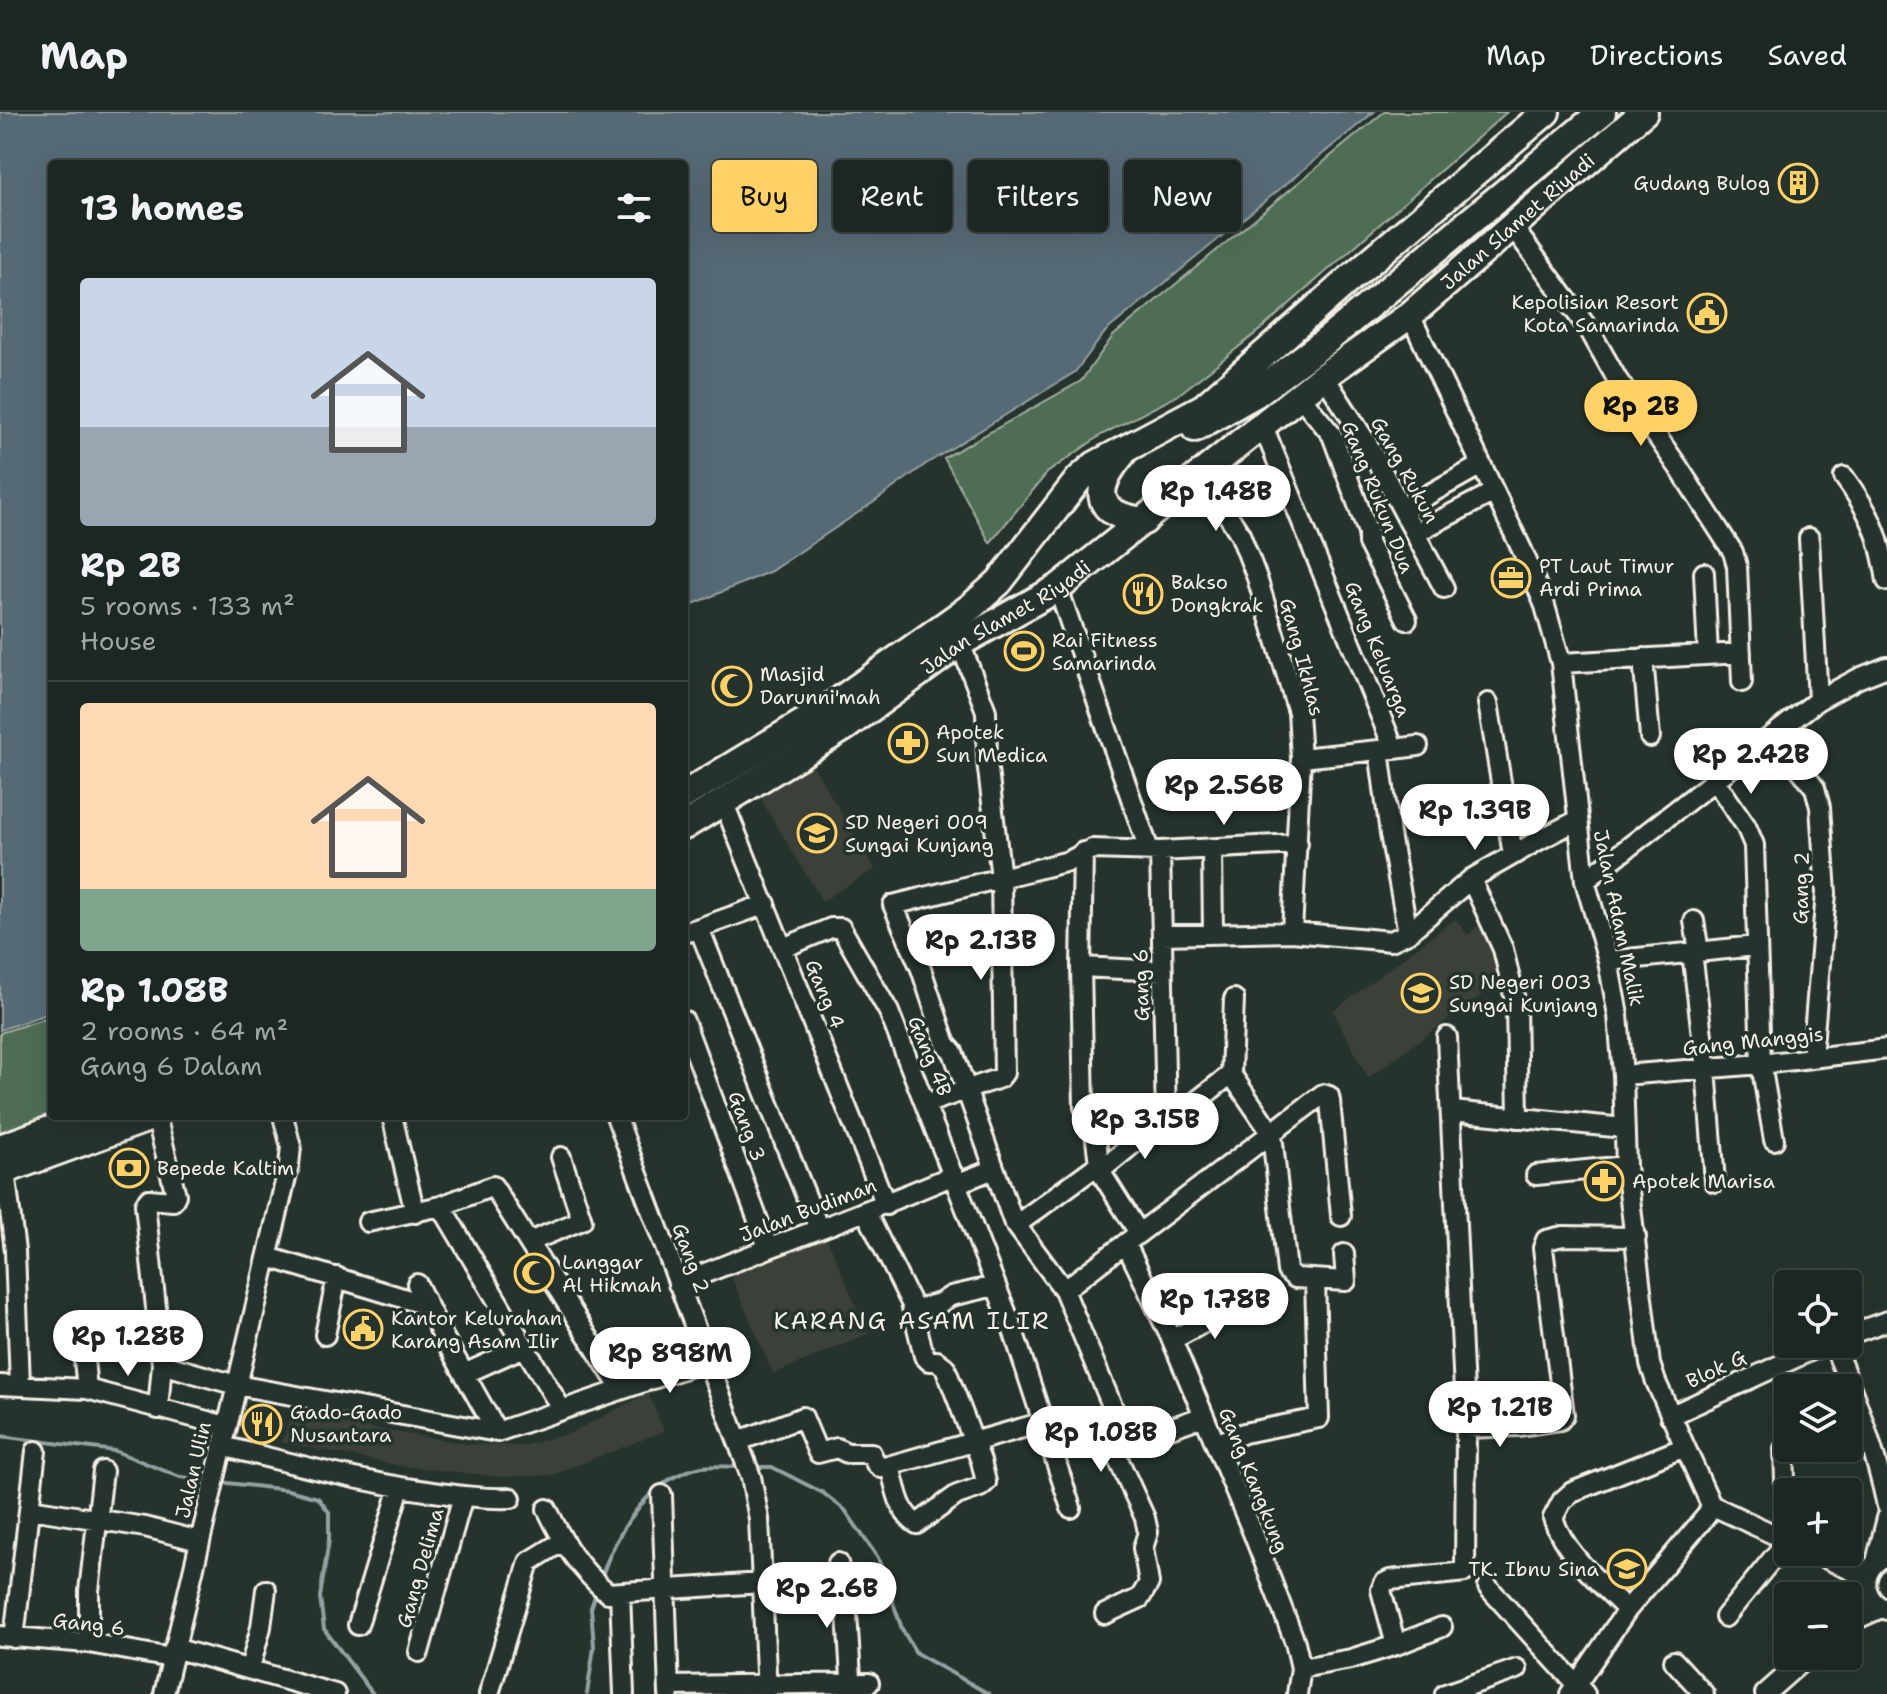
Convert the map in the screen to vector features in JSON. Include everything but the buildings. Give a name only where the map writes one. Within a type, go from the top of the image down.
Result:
[{"type":"highway","name":"Jalan Slamet Riyadi","points":[[688,793],[833,705],[972,606],[999,582],[1079,479],[1095,465],[1204,407],[1546,112]]},
{"type":"highway","points":[[1446,197],[1464,193],[1479,183],[1566,112]]},
{"type":"highway","name":"Jalan Slamet Riyadi","points":[[1127,448],[1173,439],[1215,419],[1255,394],[1326,341],[1602,112]]},
{"type":"highway","name":"Jalan Slamet Riyadi","points":[[688,823],[845,727],[960,643],[1058,588],[1324,376],[1410,315],[1644,112]]},
{"type":"highway","points":[[1127,448],[1102,487],[1104,503],[1122,518],[1144,521]]},
{"type":"highway","points":[[2,1164],[82,1120]]},
{"type":"highway","points":[[2,1164],[106,1124],[130,1120]]},
{"type":"street","points":[[1512,226],[1590,331],[1617,379],[1733,552],[1737,566],[1742,682]]},
{"type":"street","name":"Jalan Adam Malik","points":[[1410,315],[1545,606],[1561,663],[1585,881],[1608,961],[1618,1015],[1626,1166],[1650,1364],[1711,1505]]},
{"type":"street","name":"Gang Rukun","points":[[1324,376],[1367,443],[1444,588]]},
{"type":"street","name":"Gang Rukun Dua","points":[[1300,396],[1332,435],[1368,532],[1367,540],[1407,620]]},
{"type":"street","name":"Gang Keluarga","points":[[1263,426],[1387,750],[1390,834],[1408,933]]},
{"type":"street","points":[[1403,509],[1481,465]]},
{"type":"street","name":"Gang Ikhlas","points":[[1202,474],[1240,534],[1257,578],[1298,712],[1301,758],[1292,932]]},
{"type":"street","points":[[1844,477],[1868,512],[1882,546],[1887,581]]},
{"type":"street","points":[[1415,533],[1494,492]]},
{"type":"street","points":[[1809,538],[1818,700]]},
{"type":"street","points":[[1704,573],[1708,655]]},
{"type":"street","name":"Gang 6","points":[[1058,588],[1155,851],[1162,935],[1166,1118]]},
{"type":"street","points":[[925,1104],[1000,1078],[1004,1073],[1001,878],[987,761],[986,711],[960,643]]},
{"type":"street","points":[[1561,663],[1741,653]]},
{"type":"street","points":[[1643,658],[1650,737]]},
{"type":"street","points":[[1585,881],[1818,700],[1887,667]]},
{"type":"street","points":[[1488,703],[1513,855]]},
{"type":"street","name":"Gang 2","points":[[1773,735],[1815,788],[1820,807],[1826,893],[1812,1057]]},
{"type":"street","points":[[1301,758],[1418,746]]},
{"type":"street","points":[[1714,779],[1746,826],[1754,845],[1761,1064],[1774,1140]]},
{"type":"street","name":"Gang 4","points":[[723,801],[886,1205]]},
{"type":"street","points":[[1162,935],[1292,932],[1391,941],[1408,933],[1471,879],[1576,821]]},
{"type":"street","points":[[1128,1444],[1064,1290],[1016,1225],[953,1052],[946,1044],[921,969],[893,905],[1069,861],[1092,849],[1155,851],[1298,844]]},
{"type":"street","points":[[1212,849],[1213,934]]},
{"type":"street","points":[[1083,852],[1081,967],[1084,1107],[1095,1132],[1100,1167]]},
{"type":"street","points":[[1471,879],[1503,949],[1516,1004],[1518,1118]]},
{"type":"street","points":[[766,904],[692,931],[819,1229]]},
{"type":"street","points":[[1694,921],[1715,1182]]},
{"type":"street","name":"Gang 4B","points":[[783,948],[831,928],[841,928],[889,1012],[1021,1353],[1071,1508]]},
{"type":"street","points":[[1608,961],[1756,946]]},
{"type":"street","points":[[1081,967],[1163,971]]},
{"type":"street","points":[[1234,999],[1231,1074],[1272,1134],[1287,1271],[1295,1278],[1346,1281],[1344,1254]]},
{"type":"street","name":"Gang 3","points":[[688,1032],[768,1247]]},
{"type":"street","points":[[1396,1645],[1381,1590],[1384,1583],[1465,1572],[1465,1428],[1447,1037]]},
{"type":"street","name":"Gang Manggis","points":[[1623,1075],[1761,1064],[1887,1049]]},
{"type":"street","points":[[1016,1225],[1166,1118],[1178,1116],[1231,1074]]},
{"type":"street","points":[[1064,1290],[1323,1094],[1329,1096],[1341,1216]]},
{"type":"street","points":[[1452,1111],[1624,1128]]},
{"type":"street","points":[[156,1120],[176,1195],[173,1201],[149,1199],[145,1204],[162,1364],[158,1409]]},
{"type":"street","name":"Jalan Ulin","points":[[164,1694],[290,1156],[291,1147],[284,1120]]},
{"type":"street","points":[[393,1120],[415,1213]]},
{"type":"street","name":"Gang 2","points":[[617,1120],[748,1468],[759,1519],[767,1689]]},
{"type":"street","points":[[529,1242],[582,1220],[561,1157]]},
{"type":"street","points":[[2,1164],[20,1385]]},
{"type":"street","points":[[1536,1175],[1626,1166]]},
{"type":"street","name":"Gang Kangkung","points":[[1100,1167],[1132,1238],[1295,1642],[1301,1668],[1297,1694]]},
{"type":"street","name":"Jalan Budiman","points":[[678,1284],[768,1247],[955,1179],[994,1169]]},
{"type":"street","points":[[368,1222],[441,1206],[493,1186],[621,1389]]},
{"type":"street","points":[[441,1206],[562,1410]]},
{"type":"street","points":[[866,1212],[914,1310],[924,1356],[945,1367],[987,1476],[984,1486],[957,1495],[917,1524],[910,1520],[899,1499],[890,1467]]},
{"type":"street","points":[[1465,1428],[1518,1426],[1560,1420],[1564,1415],[1543,1248],[1546,1240],[1563,1236],[1636,1237]]},
{"type":"street","points":[[268,1257],[426,1305]]},
{"type":"street","points":[[325,1335],[337,1277]]},
{"type":"street","points":[[1216,1444],[1269,1427],[1319,1418],[1315,1280]]},
{"type":"street","points":[[417,1284],[497,1432]]},
{"type":"street","points":[[914,1310],[940,1303],[951,1296],[995,1286]]},
{"type":"street","points":[[1172,1340],[1237,1305]]},
{"type":"street","points":[[1862,1330],[1887,1321]]},
{"type":"street","points":[[81,1331],[87,1389]]},
{"type":"street","points":[[464,1374],[524,1347]]},
{"type":"street","name":"Blok G","points":[[1670,1416],[1795,1358]]},
{"type":"street","points":[[1839,1358],[1860,1407],[1887,1506]]},
{"type":"street","points":[[162,1364],[236,1385],[497,1432],[706,1361]]},
{"type":"street","points":[[0,1385],[87,1389],[226,1426]]},
{"type":"street","points":[[1105,1614],[1140,1598],[1149,1583],[1143,1554],[1148,1532],[1145,1518],[1114,1450],[1204,1416]]},
{"type":"street","points":[[739,1441],[803,1417],[818,1453],[837,1448],[847,1453],[871,1453],[878,1467],[890,1467],[1044,1422]]},
{"type":"street","points":[[222,1446],[336,1475],[400,1487],[463,1496],[511,1498]]},
{"type":"street","points":[[1627,1610],[1567,1546],[1553,1518],[1562,1501],[1572,1492],[1685,1447]]},
{"type":"street","points":[[7,1637],[30,1509],[36,1451]]},
{"type":"street","points":[[89,1643],[89,1591],[103,1471]]},
{"type":"street","points":[[358,1625],[400,1487]]},
{"type":"street","points":[[662,1495],[669,1690],[858,1687],[846,1597],[838,1563]]},
{"type":"street","name":"Gang Delima","points":[[419,1652],[463,1496]]},
{"type":"street","points":[[1488,1587],[1577,1691],[1627,1610],[1707,1515],[1711,1505],[1774,1535]]},
{"type":"street","points":[[30,1509],[98,1518],[199,1541]]},
{"type":"street","points":[[547,1509],[585,1574],[614,1593],[762,1583]]},
{"type":"street","points":[[1884,1609],[1874,1602],[1874,1570],[1887,1518]]},
{"type":"street","points":[[489,1694],[529,1562],[563,1541]]},
{"type":"street","points":[[1725,1617],[1774,1557]]},
{"type":"street","points":[[1862,1591],[1874,1570]]},
{"type":"street","points":[[250,1668],[261,1627],[266,1590]]},
{"type":"street","points":[[614,1593],[624,1694]]},
{"type":"street","points":[[1862,1618],[1884,1609]]},
{"type":"street","points":[[1301,1668],[1351,1659],[1442,1627]]},
{"type":"street","name":"Gang 6","points":[[7,1637],[172,1653],[250,1668],[335,1694]]},
{"type":"street","points":[[1674,1661],[1704,1694]]},
{"type":"street","points":[[1445,1694],[1517,1669]]},
{"type":"street","points":[[1765,1694],[1792,1670]]},
{"type":"shaded area","name":"SD Negeri 009 Sungai Kunjang","points":[[811,763],[875,869],[822,901],[759,796]]},
{"type":"shaded area","name":"SD Negeri 003 Sungai Kunjang","points":[[1455,919],[1468,935],[1480,924],[1505,959],[1506,977],[1368,1078],[1333,1011]]},
{"type":"shaded area","points":[[826,1236],[868,1334],[773,1374],[731,1276]]},
{"type":"shaded area","points":[[648,1393],[664,1431],[552,1475],[502,1477],[401,1466],[281,1442],[292,1415],[468,1444],[522,1446],[571,1433]]},
{"type":"green space","points":[[1384,112],[1507,112],[1260,330],[1177,396],[1101,435],[1047,473],[990,543],[944,458],[1081,381],[1113,336]]},
{"type":"green space","points":[[48,1017],[48,1118],[0,1136],[0,1033]]},
{"type":"water","points":[[0,112],[1374,112],[1241,221],[1241,160],[1124,160],[1124,232],[1227,232],[1106,331],[1075,372],[926,464],[771,571],[688,606],[688,160],[48,160],[48,1013],[0,1030]]},
{"type":"waterway","points":[[0,1436],[115,1451],[180,1477],[210,1480]]},
{"type":"waterway","points":[[601,1578],[626,1525],[651,1494],[666,1482],[702,1467],[740,1467]]},
{"type":"waterway","points":[[753,1467],[772,1467],[823,1493],[845,1510],[878,1558],[902,1629],[916,1653],[989,1694]]},
{"type":"waterway","points":[[219,1482],[288,1490],[318,1498],[329,1512],[329,1540],[320,1597],[324,1629],[373,1694]]},
{"type":"waterway","points":[[587,1694],[594,1647],[591,1608],[597,1590]]},
{"type":"place","name":"Gudang Bulog","points":[[1798,183]]},
{"type":"place","name":"Kepolisian Resort Kota Samarinda","points":[[1707,313]]},
{"type":"place","name":"PT Laut Timur Ardi Prima","points":[[1511,578]]},
{"type":"place","name":"Bakso Dongkrak","points":[[1143,594]]},
{"type":"place","name":"Rai Fitness Samarinda","points":[[1024,651]]},
{"type":"place","name":"Masjid Darunni'mah","points":[[732,686]]},
{"type":"place","name":"Apotek Sun Medica","points":[[908,743]]},
{"type":"place","name":"SD Negeri 009 Sungai Kunjang","points":[[817,833]]},
{"type":"place","name":"SD Negeri 003 Sungai Kunjang","points":[[1421,993]]},
{"type":"place","name":"Bepede Kaltim","points":[[129,1168]]},
{"type":"place","name":"Apotek Marisa","points":[[1604,1181]]},
{"type":"place","name":"Langgar Al Hikmah","points":[[534,1273]]},
{"type":"place","name":"Kantor Kelurahan Karang Asam Ilir","points":[[363,1329]]},
{"type":"place","name":"Gado-Gado Nusantara","points":[[262,1424]]},
{"type":"place","name":"TK. Ibnu Sina","points":[[1627,1569]]},
{"type":"district","name":"KARANG ASAM ILIR","points":[[912,1321]]}]
